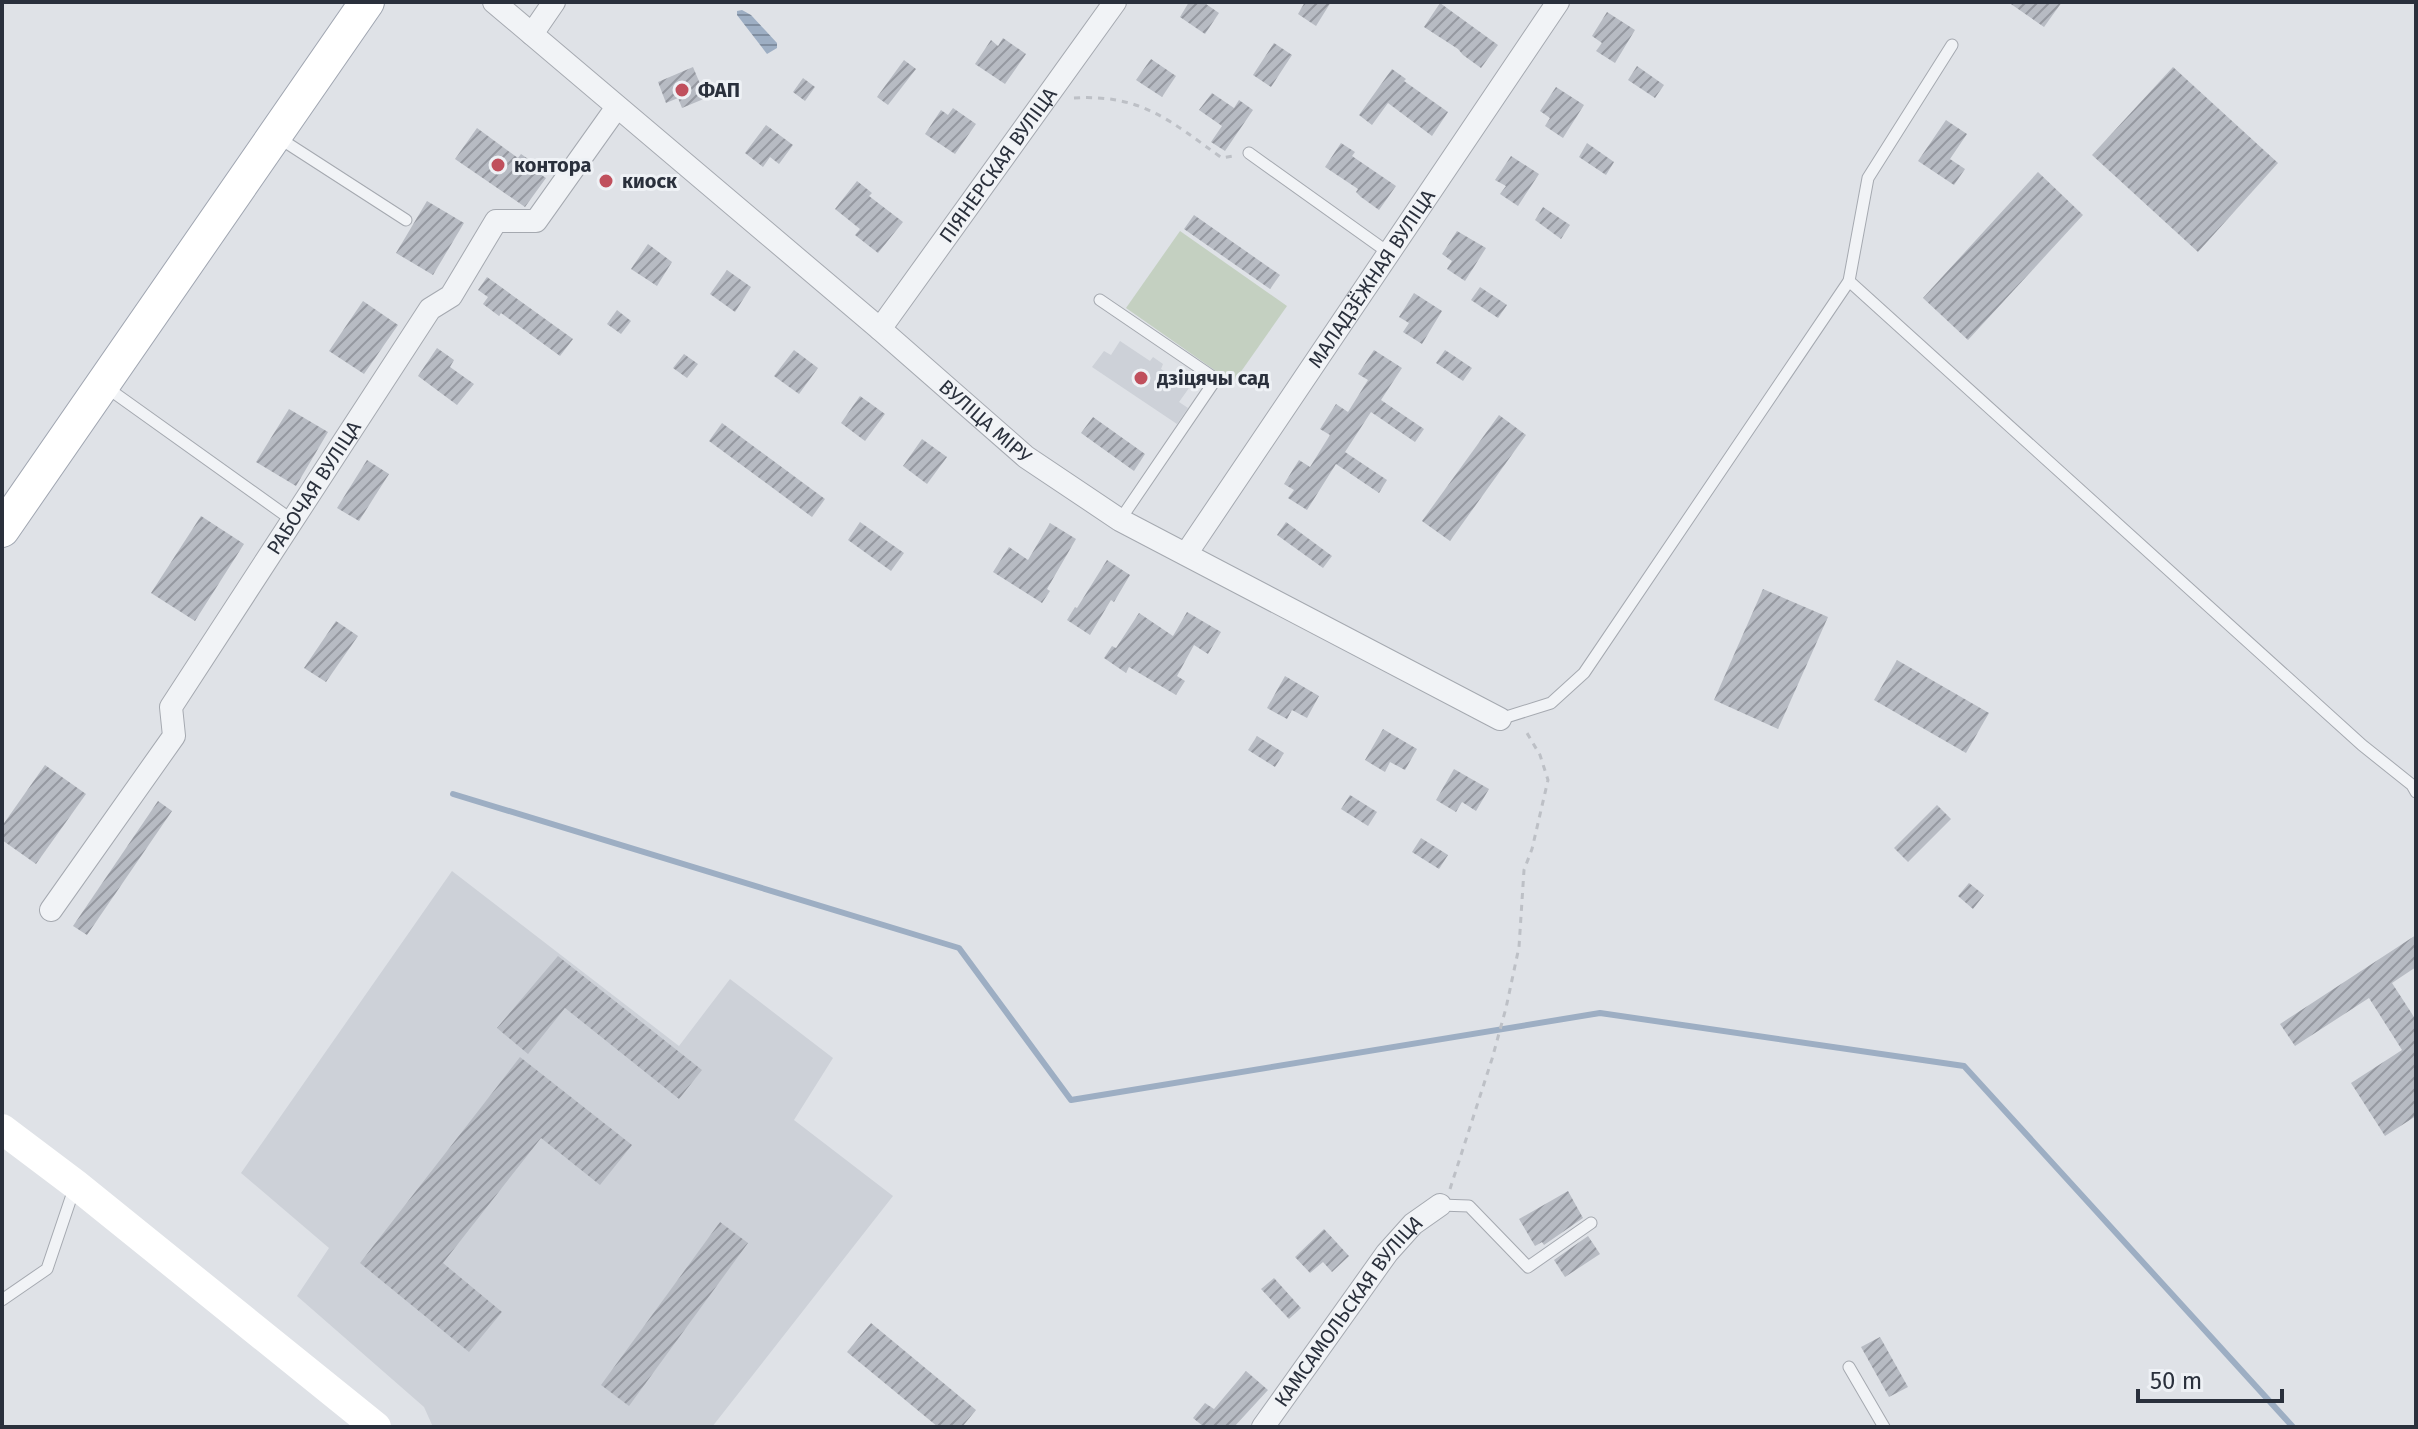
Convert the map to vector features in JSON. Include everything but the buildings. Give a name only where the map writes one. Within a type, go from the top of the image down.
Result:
[{"type":"main road","points":[[2,530],[367,2]]},
{"type":"street","name":"ВУЛІЦА МІРУ","points":[[494,2],[1026,457],[1120,520],[1508,716]]},
{"type":"street","points":[[532,34],[554,2]]},
{"type":"street","name":"ПІЯНЕРСКАЯ ВУЛІЦА","points":[[880,329],[1115,2]]},
{"type":"street","name":"МАЛАДЗЁЖНАЯ ВУЛІЦА","points":[[1186,554],[1558,2]]},
{"type":"street","name":"РАБОЧАЯ ВУЛІЦА","points":[[51,910],[174,736],[171,707],[430,309],[451,296],[496,221],[536,221],[617,107]]},
{"type":"street","points":[[2,1129],[75,1184],[376,1427]]},
{"type":"street","name":"КАМСАМОЛЬСКАЯ ВУЛІЦА","points":[[1263,1427],[1387,1253],[1413,1224],[1440,1205]]},
{"type":"lane","points":[[1508,716],[1551,703],[1584,673],[1849,281],[1868,178],[1952,45]]},
{"type":"lane","points":[[275,135],[406,220]]},
{"type":"lane","points":[[1249,153],[1389,253]]},
{"type":"lane","points":[[1849,281],[2351,734],[2412,785],[2416,792]]},
{"type":"lane","points":[[1100,300],[1216,379],[1120,520]]},
{"type":"lane","points":[[102,384],[292,520]]},
{"type":"lane","points":[[2,1300],[47,1269],[75,1184]]},
{"type":"lane","points":[[1440,1205],[1469,1206],[1528,1267],[1591,1223]]},
{"type":"lane","points":[[1849,1367],[1884,1427]]},
{"type":"path","points":[[1042,103],[1092,97],[1138,104],[1160,114],[1222,158],[1249,153]]},
{"type":"path","points":[[1440,1205],[1452,1186],[1503,1017],[1519,947],[1524,870],[1548,780],[1540,755],[1508,716]]},
{"type":"shaded area","name":"дзіцячы сад","points":[[1120,341],[1150,361],[1153,357],[1163,364],[1161,369],[1189,388],[1179,402],[1188,408],[1177,424],[1092,367],[1104,351],[1111,355]]},
{"type":"shaded area","points":[[452,871],[679,1046],[730,979],[833,1058],[794,1120],[893,1196],[712,1427],[433,1427],[424,1407],[297,1296],[329,1248],[241,1173]]},
{"type":"green space","points":[[1180,231],[1287,306],[1233,383],[1126,308]]},
{"type":"water","points":[[737,11],[751,15],[777,43],[777,48],[767,54],[737,15]]},
{"type":"waterway","points":[[453,794],[959,948],[1071,1100],[1600,1013],[1964,1066],[2293,1427]]},
{"type":"place","name":"ФАП","points":[[682,90]]},
{"type":"place","name":"контора","points":[[498,165]]},
{"type":"place","name":"киоск","points":[[606,181]]},
{"type":"place","name":"дзіцячы сад","points":[[1141,378]]}]
